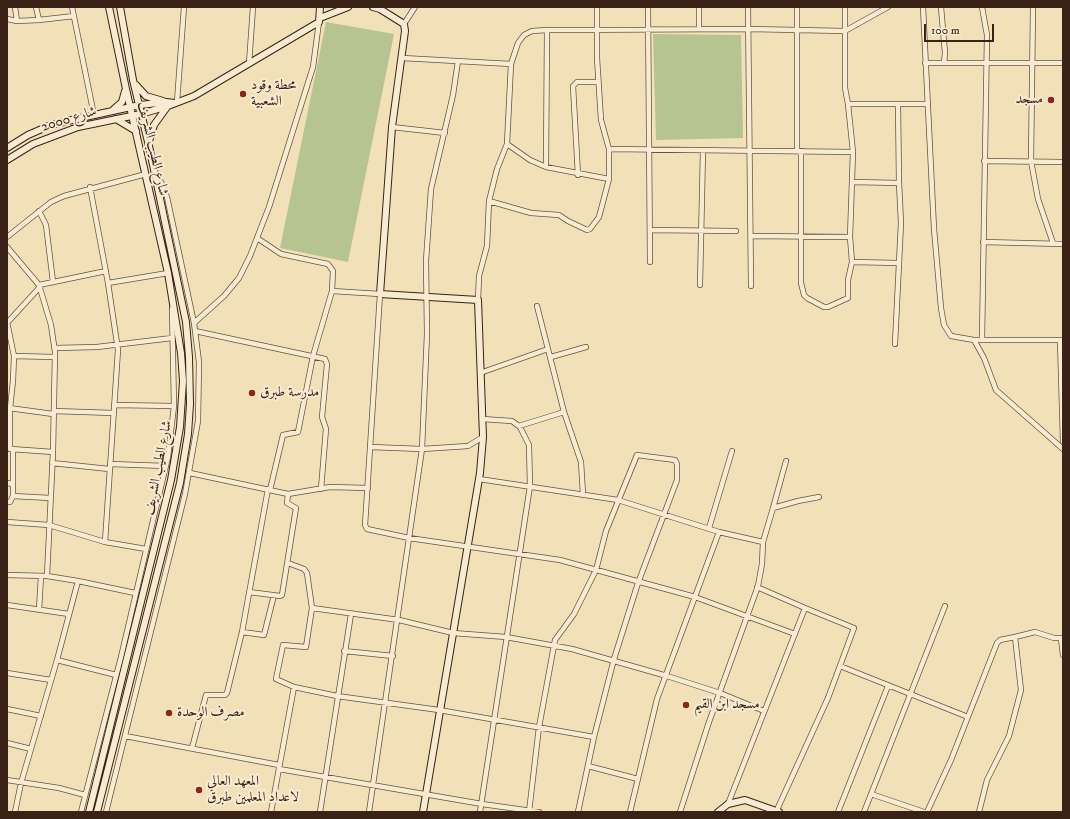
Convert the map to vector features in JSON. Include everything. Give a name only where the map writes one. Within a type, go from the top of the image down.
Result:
[{"type":"main road","name":"شارع الطيب الشريف","points":[[89,812],[177,451],[182,409],[183,370],[168,273],[109,7]]},
{"type":"main road","name":"شارع الطيب الشريف","points":[[97,812],[180,483],[188,434],[190,376],[186,322],[142,114],[133,80],[120,7]]},
{"type":"main road","points":[[319,20],[320,7]]},
{"type":"main road","points":[[7,148],[28,135],[51,125],[140,105],[167,104],[194,96],[249,64],[319,20],[348,7]]},
{"type":"main road","points":[[373,7],[380,9],[404,24],[405,43],[392,127],[380,294],[478,300],[483,437],[479,479],[423,812]]},
{"type":"main road","points":[[133,80],[146,96],[167,104]]},
{"type":"main road","points":[[106,112],[118,107],[122,102],[126,89]]},
{"type":"main road","points":[[149,146],[150,135],[154,125],[167,104]]},
{"type":"main road","name":"شارع 2000","points":[[7,160],[33,144],[51,136],[78,127],[142,114],[167,104]]},
{"type":"main road","points":[[116,120],[136,131]]},
{"type":"main road","points":[[718,812],[728,804],[741,800],[749,800],[777,812]]},
{"type":"street","points":[[14,7],[17,21]]},
{"type":"street","points":[[36,7],[39,20]]},
{"type":"street","points":[[72,7],[94,115]]},
{"type":"street","points":[[176,102],[184,7]]},
{"type":"street","points":[[249,64],[253,7]]},
{"type":"street","points":[[404,24],[415,7]]},
{"type":"street","points":[[489,201],[531,213],[559,214],[568,221],[587,230],[590,229],[599,217],[608,179],[608,148],[601,120],[598,82],[597,7]]},
{"type":"street","points":[[648,7],[650,262]]},
{"type":"street","points":[[699,7],[699,29]]},
{"type":"street","points":[[748,7],[751,286]]},
{"type":"street","points":[[797,7],[796,30],[801,283],[804,294],[809,300],[826,308],[847,298],[848,280],[852,262],[850,238],[853,152],[845,88],[845,7]]},
{"type":"street","points":[[478,300],[479,276],[487,246],[489,201],[497,169],[507,144],[511,64],[518,43],[524,35],[532,31],[547,30],[597,31],[648,29],[749,29],[845,31],[888,7]]},
{"type":"street","points":[[923,7],[926,104],[934,229],[942,313],[946,331],[950,336],[974,340],[1061,340],[1063,442]]},
{"type":"street","points":[[941,7],[945,47],[944,63]]},
{"type":"street","points":[[982,7],[986,29],[982,340]]},
{"type":"street","points":[[1033,7],[1031,161],[1038,199],[1053,243]]},
{"type":"street","points":[[7,19],[17,21],[74,16]]},
{"type":"street","points":[[194,323],[224,296],[239,278],[250,256],[313,67],[319,20]]},
{"type":"street","points":[[546,167],[547,30]]},
{"type":"street","points":[[402,58],[511,64]]},
{"type":"street","points":[[369,812],[399,620],[422,449],[427,297],[426,261],[431,189],[436,164],[445,134],[458,61]]},
{"type":"street","points":[[925,63],[1063,63]]},
{"type":"street","points":[[578,175],[573,86],[576,82],[598,82]]},
{"type":"street","points":[[848,104],[926,104]]},
{"type":"street","points":[[895,344],[901,215],[898,104]]},
{"type":"street","points":[[392,127],[445,134]]},
{"type":"street","points":[[507,144],[530,160],[546,167],[578,175],[608,179]]},
{"type":"street","points":[[608,148],[853,152]]},
{"type":"street","points":[[700,285],[703,150]]},
{"type":"street","points":[[984,160],[1063,162]]},
{"type":"street","points":[[7,237],[51,202],[64,196],[146,174]]},
{"type":"street","points":[[106,812],[190,472],[199,404],[199,362],[194,323],[167,197],[161,182],[154,175]]},
{"type":"street","points":[[853,182],[899,183]]},
{"type":"street","points":[[90,188],[118,344],[105,542]]},
{"type":"street","points":[[39,211],[46,225],[53,282]]},
{"type":"street","points":[[650,230],[736,232]]},
{"type":"street","points":[[751,236],[850,238]]},
{"type":"street","points":[[192,748],[206,695],[225,695],[227,693],[242,632],[269,490],[283,435],[298,432],[313,356],[332,291],[332,271],[328,264],[282,254],[257,238]]},
{"type":"street","points":[[983,242],[1063,244]]},
{"type":"street","points":[[7,247],[39,287],[52,325],[55,348],[53,452],[47,576]]},
{"type":"street","points":[[852,262],[898,263]]},
{"type":"street","points":[[7,502],[10,502],[13,496],[9,408],[13,381],[14,356],[7,322],[39,287],[53,282],[106,271]]},
{"type":"street","points":[[108,283],[168,273]]},
{"type":"street","points":[[332,291],[380,294],[365,525],[367,530],[409,538],[468,545],[560,560],[638,583],[695,597],[795,634]]},
{"type":"street","points":[[81,812],[116,675],[170,444],[174,406],[172,338],[173,302]]},
{"type":"street","points":[[537,306],[564,412],[581,462],[583,494]]},
{"type":"street","points":[[195,331],[325,359],[327,362],[322,417],[326,429],[321,489]]},
{"type":"street","points":[[55,348],[97,347],[172,338]]},
{"type":"street","points":[[974,340],[984,358],[996,390],[1063,449]]},
{"type":"street","points":[[551,358],[586,347]]},
{"type":"street","points":[[480,373],[548,349]]},
{"type":"street","points":[[14,356],[54,357]]},
{"type":"street","points":[[114,405],[174,406]]},
{"type":"street","points":[[9,408],[53,412],[113,413]]},
{"type":"street","points":[[519,426],[564,412]]},
{"type":"street","points":[[480,812],[506,637],[521,553],[530,486],[529,446],[519,426],[512,421],[482,419]]},
{"type":"street","points":[[370,447],[422,449],[468,446],[483,437]]},
{"type":"street","points":[[10,449],[53,452]]},
{"type":"street","points":[[709,528],[732,451]]},
{"type":"street","points":[[529,811],[539,727],[553,645],[557,637],[577,610],[596,570],[606,531],[637,454],[674,460],[676,461],[677,478],[638,583],[614,659],[594,737],[578,812]]},
{"type":"street","points":[[680,812],[709,722],[757,587],[761,570],[763,542],[786,461]]},
{"type":"street","points":[[52,464],[166,466]]},
{"type":"street","points":[[190,472],[288,494],[330,487],[368,488]]},
{"type":"street","points":[[479,479],[618,500],[718,532],[763,542]]},
{"type":"street","points":[[7,483],[13,484]]},
{"type":"street","points":[[250,592],[282,595],[296,508],[288,503],[288,494]]},
{"type":"street","points":[[13,496],[50,498]]},
{"type":"street","points":[[773,508],[798,500],[820,497]]},
{"type":"street","points":[[7,522],[49,525],[105,542],[146,549]]},
{"type":"street","points":[[630,812],[656,700],[718,532]]},
{"type":"street","points":[[288,563],[306,571],[312,608],[306,646],[283,645],[276,679],[294,687],[337,696],[439,710],[594,737]]},
{"type":"street","points":[[7,575],[47,576],[78,580],[135,593]]},
{"type":"street","points":[[39,610],[41,576]]},
{"type":"street","points":[[15,812],[30,749],[57,660],[78,580]]},
{"type":"street","points":[[757,587],[854,627],[828,698],[777,812]]},
{"type":"street","points":[[242,632],[264,635],[274,595]]},
{"type":"street","points":[[7,606],[69,614]]},
{"type":"street","points":[[864,812],[945,606]]},
{"type":"street","points":[[312,608],[399,620],[453,632],[506,637],[553,645],[614,659],[720,693],[764,710]]},
{"type":"street","points":[[728,804],[805,608]]},
{"type":"street","points":[[320,812],[351,614]]},
{"type":"street","points":[[927,812],[951,760],[997,643],[1000,640],[1035,632],[1062,639],[1063,655]]},
{"type":"street","points":[[979,812],[987,780],[1009,736],[1021,690],[1015,637]]},
{"type":"street","points":[[344,651],[393,656]]},
{"type":"street","points":[[57,660],[116,675]]},
{"type":"street","points":[[840,666],[910,695],[968,716]]},
{"type":"street","points":[[7,673],[51,680]]},
{"type":"street","points":[[838,812],[888,686]]},
{"type":"street","points":[[271,812],[294,687]]},
{"type":"street","points":[[7,709],[41,716]]},
{"type":"street","points":[[124,736],[192,748],[325,777],[482,804],[539,812]]},
{"type":"street","points":[[7,743],[30,749]]},
{"type":"street","points":[[588,766],[638,779]]},
{"type":"street","points":[[7,780],[59,788],[86,795]]},
{"type":"street","points":[[872,794],[924,812]]},
{"type":"green space","points":[[326,22],[394,34],[348,262],[280,248]]},
{"type":"green space","points":[[653,34],[741,35],[743,138],[656,140]]},
{"type":"place","name":"محطة وقود الشعبية","points":[[243,94]]},
{"type":"place","name":"مسجد","points":[[1051,100]]},
{"type":"place","name":"مدرسة طبرق","points":[[252,393]]},
{"type":"place","name":"مسجد ابن القيم","points":[[686,705]]},
{"type":"place","name":"مصرف الوحدة","points":[[169,713]]},
{"type":"place","name":"المعهد العالي لاعداد المعلمين طبرق","points":[[199,790]]}]
